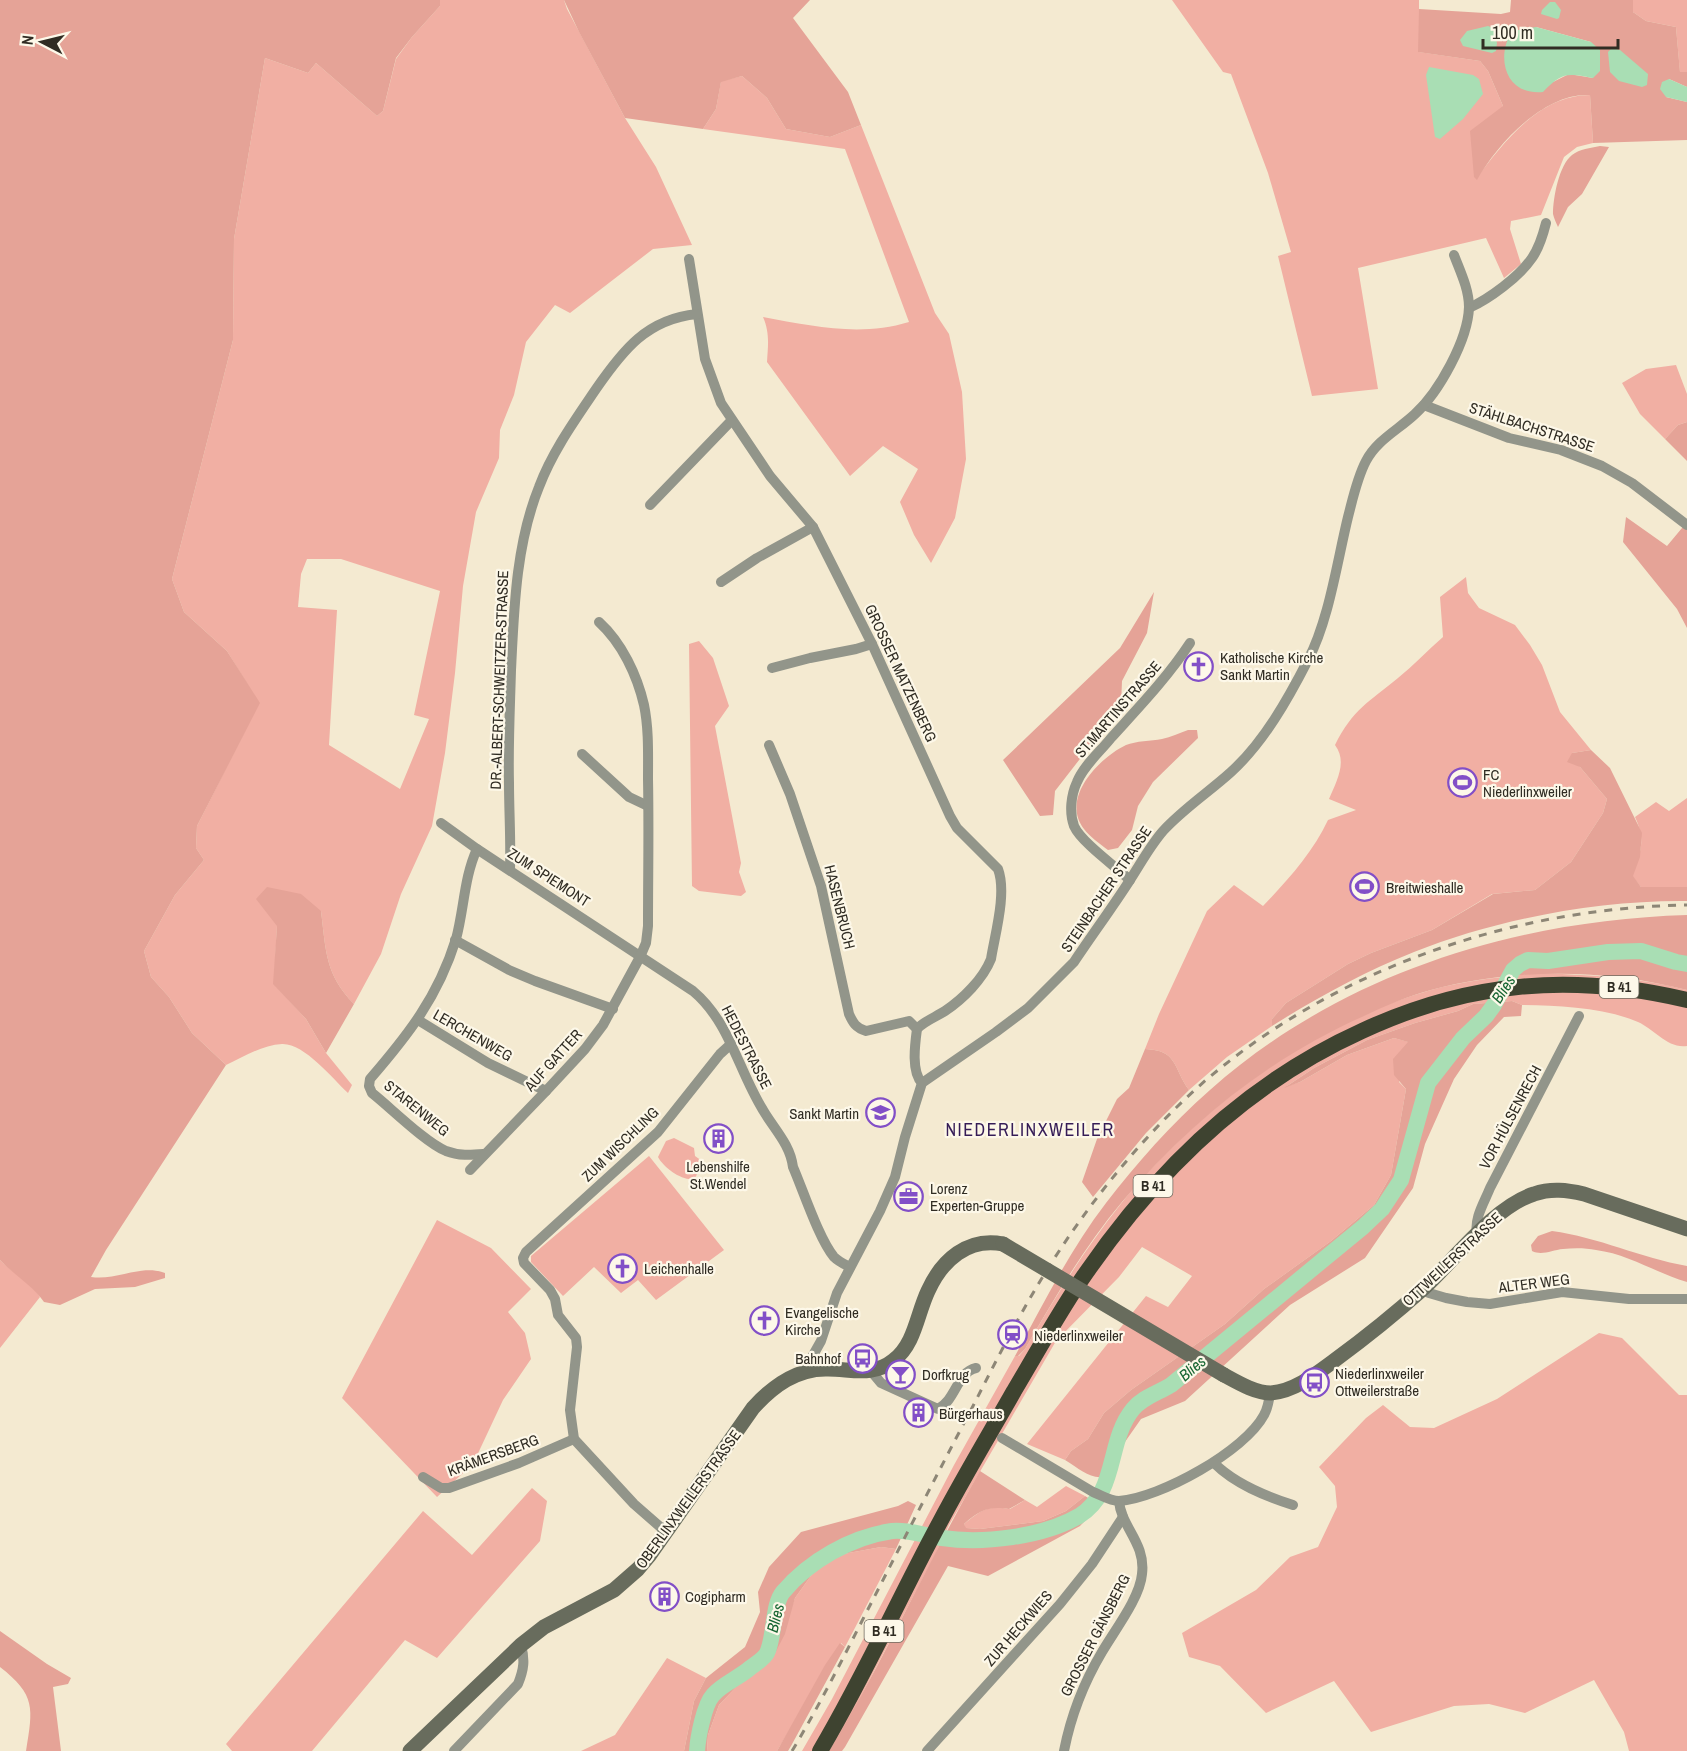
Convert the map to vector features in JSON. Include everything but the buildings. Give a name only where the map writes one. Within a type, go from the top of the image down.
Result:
[{"type":"highway","points":[[1550,985],[1616,991],[1662,1000],[1687,1008]]},
{"type":"highway","name":"B 41","points":[[820,1751],[844,1711],[940,1521],[1085,1274],[1159,1179],[1222,1119],[1263,1087],[1342,1039],[1418,1008],[1513,986],[1617,987],[1687,1000]]},
{"type":"main road","name":"OTTWEILERSTRASSE","points":[[1270,1393],[1294,1386],[1309,1378],[1344,1353],[1423,1288],[1477,1234],[1513,1204],[1533,1194],[1566,1190],[1584,1194],[1687,1229]]},
{"type":"main road","points":[[871,1371],[888,1364],[904,1351],[934,1280],[946,1262],[959,1251],[978,1243],[1003,1244],[1224,1375],[1243,1385],[1270,1393]]},
{"type":"main road","name":"OBERLINXWEILERSTRASSE","points":[[410,1751],[520,1645],[544,1627],[575,1609],[601,1598],[639,1569],[762,1397],[784,1381],[811,1370],[871,1371]]},
{"type":"street","points":[[1454,255],[1467,294],[1469,308],[1493,294],[1532,259],[1546,223]]},
{"type":"street","name":"GROSSER MATZENBERG","points":[[689,259],[709,373],[721,403],[770,476],[813,527],[872,644],[950,816],[957,828],[998,869],[1001,877],[999,905],[988,967],[981,977],[945,1011],[913,1025]]},
{"type":"street","name":"STEINBACHER STRASSE","points":[[922,1083],[1028,1008],[1061,977],[1074,962],[1164,830],[1233,770],[1249,753],[1290,694],[1310,658],[1322,628],[1351,505],[1365,463],[1371,452],[1424,405],[1447,373],[1469,308]]},
{"type":"street","name":"DR.-ALBERT-SCHWEITZER-STRASSE","points":[[510,869],[509,734],[514,606],[528,517],[539,486],[558,449],[578,416],[628,348],[650,329],[668,319],[698,314]]},
{"type":"street","name":"STÄHLBACHSTRASSE","points":[[1424,405],[1499,434],[1560,450],[1602,466],[1641,489],[1687,525]]},
{"type":"street","points":[[650,505],[731,421]]},
{"type":"street","points":[[721,582],[757,558],[813,527]]},
{"type":"street","name":"AUF GATTER","points":[[470,1170],[585,1049],[613,1009],[646,943],[648,926],[648,742],[645,707],[625,655],[599,622]]},
{"type":"street","name":"ST.MARTINSTRASSE","points":[[1130,880],[1079,835],[1071,812],[1072,796],[1078,779],[1089,764],[1158,688],[1190,643]]},
{"type":"street","points":[[772,668],[872,644]]},
{"type":"street","name":"HASENBRUCH","points":[[769,745],[790,794],[821,886],[849,1014],[853,1023],[859,1029],[866,1031],[913,1025]]},
{"type":"street","points":[[582,754],[629,797],[648,806]]},
{"type":"street","name":"ZUM SPIEMONT","points":[[441,823],[640,957]]},
{"type":"street","points":[[418,1020],[433,995],[455,940],[477,849]]},
{"type":"street","points":[[455,940],[509,970],[560,992],[613,1009]]},
{"type":"street","name":"HEDESTRASSE","points":[[640,957],[693,991],[705,1001],[722,1024],[762,1110],[792,1154],[793,1167],[825,1241],[833,1256],[850,1267]]},
{"type":"street","name":"VOR HÜLSENRECH","points":[[1477,1234],[1478,1217],[1490,1188],[1579,1016]]},
{"type":"street","name":"STARENWEG","points":[[418,1020],[370,1079],[369,1086],[372,1093],[446,1151],[464,1155],[484,1154]]},
{"type":"street","name":"LERCHENWEG","points":[[418,1020],[481,1059],[546,1091]]},
{"type":"street","points":[[811,1370],[812,1358],[821,1341],[831,1310],[895,1177],[904,1137],[922,1083],[916,1071],[913,1025]]},
{"type":"street","name":"ZUM WISCHLING","points":[[574,1439],[570,1410],[576,1338],[558,1316],[555,1299],[550,1290],[524,1263],[523,1258],[526,1252],[658,1132],[720,1054],[731,1044]]},
{"type":"street","name":"ALTER WEG","points":[[1423,1288],[1446,1298],[1490,1304],[1562,1292],[1629,1299],[1687,1299]]},
{"type":"street","points":[[871,1371],[881,1383],[938,1408],[951,1398],[966,1372],[976,1368]]},
{"type":"street","points":[[1002,1438],[1093,1492],[1119,1501],[1164,1487],[1214,1463],[1254,1430],[1268,1407],[1270,1393]]},
{"type":"street","points":[[574,1439],[634,1504],[666,1532]]},
{"type":"street","name":"KRÄMERSBERG","points":[[423,1477],[441,1488],[449,1488],[519,1463],[574,1439]]},
{"type":"street","points":[[1214,1463],[1223,1472],[1260,1493],[1293,1505]]},
{"type":"street","name":"GROSSER GÄNSBERG","points":[[1064,1751],[1077,1699],[1139,1587],[1143,1574],[1138,1544],[1123,1517],[1119,1501]]},
{"type":"street","name":"ZUR HECKWIES","points":[[927,1751],[1060,1604],[1092,1564],[1123,1517]]},
{"type":"street","points":[[454,1751],[518,1684],[525,1660],[520,1645]]},
{"type":"shaded area","points":[[0,0],[440,0],[440,6],[396,58],[383,111],[377,116],[316,63],[308,73],[265,58],[234,239],[233,340],[172,579],[184,612],[227,651],[260,703],[197,826],[196,848],[204,860],[175,895],[144,951],[151,977],[169,997],[192,1033],[226,1065],[106,1250],[91,1277],[110,1277],[147,1270],[165,1273],[165,1278],[135,1287],[95,1289],[60,1305],[44,1302],[0,1260]]},
{"type":"shaded area","points":[[440,0],[564,0],[625,118],[656,167],[692,245],[653,249],[570,313],[555,305],[526,342],[514,395],[500,430],[499,458],[476,512],[463,586],[445,753],[432,826],[401,894],[381,954],[354,1004],[337,982],[328,961],[321,911],[277,926],[274,984],[306,1019],[326,1053],[352,1085],[348,1093],[317,1062],[290,1045],[267,1047],[226,1065],[192,1033],[169,997],[151,977],[144,951],[175,895],[204,860],[196,848],[197,826],[259,703],[227,651],[184,612],[172,579],[233,340],[234,239],[265,58],[308,73],[316,63],[377,116],[383,111],[396,59],[440,6]],"holes":[[[307,559],[341,559],[440,591],[414,715],[429,719],[400,789],[329,745],[337,610],[298,607],[301,574]]]},
{"type":"shaded area","points":[[564,0],[810,0],[793,18],[848,92],[861,125],[830,137],[786,129],[767,98],[742,76],[721,82],[716,109],[703,129],[625,118]]},
{"type":"shaded area","points":[[1172,0],[1419,0],[1419,52],[1480,61],[1488,71],[1503,106],[1476,179],[1510,137],[1524,124],[1554,103],[1572,97],[1590,95],[1593,143],[1577,147],[1564,157],[1541,215],[1511,221],[1510,229],[1521,264],[1504,278],[1486,238],[1358,268],[1378,389],[1312,396],[1278,256],[1291,252],[1268,173],[1231,74],[1223,72]]},
{"type":"shaded area","points":[[1511,0],[1633,0],[1633,12],[1646,21],[1676,27],[1680,72],[1687,72],[1687,87],[1669,79],[1666,97],[1687,102],[1687,140],[1593,143],[1590,95],[1573,96],[1556,102],[1524,123],[1497,151],[1477,180],[1474,177],[1470,131],[1503,106],[1488,71],[1480,61],[1418,52],[1419,9],[1501,14],[1510,12]],"holes":[[[1536,27],[1591,42],[1593,78],[1569,74],[1553,82]]]},
{"type":"shaded area","points":[[1633,0],[1687,0],[1687,72],[1680,73],[1676,27],[1646,21],[1633,12]]},
{"type":"shaded area","points":[[1550,2],[1555,2],[1561,10],[1557,19],[1541,14]]},
{"type":"shaded area","points":[[1488,26],[1493,28],[1497,43],[1496,51],[1492,53],[1463,46],[1460,40],[1467,31]]},
{"type":"shaded area","points":[[1536,27],[1591,42],[1600,50],[1600,71],[1593,78],[1577,75],[1560,77],[1543,92],[1530,92],[1520,88],[1512,82],[1507,73],[1504,52],[1512,31]]},
{"type":"shaded area","points":[[1612,48],[1620,50],[1648,74],[1647,85],[1642,87],[1619,81],[1610,72],[1608,52]]},
{"type":"shaded area","points":[[1429,67],[1473,75],[1479,79],[1483,94],[1463,119],[1440,139],[1435,137],[1426,75]]},
{"type":"shaded area","points":[[742,76],[767,98],[786,129],[830,137],[861,125],[935,313],[949,334],[962,392],[966,459],[955,518],[931,563],[914,535],[900,502],[918,469],[883,446],[850,476],[767,362],[768,334],[763,317],[836,329],[872,329],[909,322],[845,149],[703,129],[716,109],[721,81]]},
{"type":"shaded area","points":[[1669,79],[1687,87],[1687,102],[1666,97],[1660,89],[1662,82]]},
{"type":"shaded area","points":[[1600,146],[1609,147],[1582,194],[1568,207],[1558,227],[1553,207],[1558,182],[1567,160],[1575,153]]},
{"type":"shaded area","points":[[1676,365],[1687,394],[1687,422],[1678,425],[1665,439],[1640,414],[1622,383],[1646,369]]},
{"type":"shaded area","points":[[1687,422],[1687,461],[1665,439],[1678,425]]},
{"type":"shaded area","points":[[1626,517],[1667,546],[1687,522],[1687,628],[1677,609],[1623,542]]},
{"type":"shaded area","points":[[1466,577],[1468,593],[1479,608],[1515,625],[1542,665],[1560,712],[1591,750],[1572,753],[1580,767],[1607,799],[1603,813],[1571,862],[1535,890],[1492,894],[1432,930],[1348,964],[1286,1003],[1272,1019],[1272,1026],[1227,1057],[1189,1090],[1169,1057],[1156,1050],[1145,1049],[1207,911],[1234,885],[1263,906],[1299,865],[1328,820],[1356,810],[1329,799],[1341,765],[1341,758],[1335,745],[1348,723],[1362,707],[1443,637],[1440,597]]},
{"type":"shaded area","points":[[1154,592],[1147,633],[1122,681],[1121,706],[1055,791],[1053,815],[1040,816],[1003,760],[1120,648]]},
{"type":"shaded area","points":[[699,641],[713,658],[729,706],[715,726],[741,863],[739,872],[746,892],[741,896],[699,891],[692,886],[689,644]]},
{"type":"shaded area","points":[[1188,730],[1197,730],[1198,738],[1153,782],[1138,806],[1132,830],[1118,848],[1108,850],[1086,832],[1078,817],[1077,805],[1080,792],[1086,780],[1105,759],[1126,745],[1162,739]]},
{"type":"shaded area","points":[[1591,750],[1610,768],[1642,833],[1640,857],[1633,876],[1641,887],[1687,887],[1687,901],[1583,908],[1479,930],[1446,940],[1377,968],[1324,995],[1272,1026],[1272,1019],[1286,1003],[1348,964],[1432,930],[1493,894],[1535,890],[1571,862],[1603,813],[1607,799],[1580,767],[1567,762],[1572,753]]},
{"type":"shaded area","points":[[1687,798],[1687,887],[1641,887],[1632,876],[1641,846],[1635,817],[1656,802],[1669,811]]},
{"type":"shaded area","points":[[267,887],[301,894],[321,911],[328,961],[337,982],[354,1004],[326,1053],[306,1019],[273,984],[277,926],[256,899]]},
{"type":"shaded area","points":[[1687,915],[1687,990],[1656,983],[1592,975],[1527,975],[1463,983],[1422,992],[1380,1009],[1329,1033],[1263,1072],[1203,1120],[1148,1173],[1122,1202],[1082,1255],[1025,1349],[1015,1356],[1069,1258],[1118,1188],[1182,1116],[1261,1049],[1315,1014],[1373,985],[1433,961],[1495,942],[1559,928],[1623,919]]},
{"type":"shaded area","points":[[1539,973],[1632,979],[1687,990],[1687,1046],[1667,1042],[1644,1025],[1610,1013],[1581,1008],[1522,1005],[1512,1001],[1473,1004],[1458,1011],[1367,1040],[1314,1068],[1287,1086],[1300,1082],[1347,1055],[1394,1038],[1409,1042],[1399,1082],[1406,1089],[1391,1175],[1374,1205],[1331,1241],[1264,1289],[1225,1324],[1131,1390],[1104,1413],[1088,1439],[1071,1451],[1065,1460],[1027,1444],[1146,1296],[1168,1307],[1192,1276],[1142,1247],[1119,1277],[1056,1341],[949,1525],[851,1715],[829,1751],[802,1751],[832,1699],[954,1465],[1015,1356],[1019,1356],[1025,1349],[1058,1293],[1094,1239],[1150,1170],[1184,1136],[1260,1074],[1301,1047],[1344,1024],[1387,1005],[1431,990],[1484,979]]},
{"type":"shaded area","points":[[1512,1001],[1522,1005],[1521,1016],[1504,1017],[1477,1045],[1454,1079],[1425,1144],[1413,1188],[1365,1258],[1290,1305],[1185,1401],[1141,1419],[1120,1449],[1115,1473],[1095,1477],[1065,1460],[1071,1451],[1088,1439],[1104,1413],[1131,1390],[1225,1324],[1264,1289],[1331,1241],[1374,1205],[1391,1175],[1406,1089],[1394,1075],[1393,1059],[1408,1042],[1394,1038],[1347,1055],[1300,1082],[1284,1088],[1314,1068],[1367,1040],[1458,1011],[1473,1004]]},
{"type":"shaded area","points":[[1145,1049],[1156,1050],[1169,1057],[1189,1090],[1146,1133],[1093,1197],[1082,1182],[1097,1139],[1117,1099],[1129,1088]]},
{"type":"shaded area","points":[[674,1138],[694,1148],[695,1156],[702,1161],[700,1170],[694,1179],[684,1178],[674,1173],[658,1157],[666,1141]]},
{"type":"shaded area","points":[[649,1156],[724,1250],[656,1300],[638,1280],[621,1293],[594,1267],[563,1296],[531,1262],[531,1256]]},
{"type":"shaded area","points":[[437,1220],[491,1248],[531,1289],[508,1312],[525,1333],[531,1359],[503,1400],[473,1464],[437,1497],[342,1398]]},
{"type":"shaded area","points":[[1552,1231],[1687,1266],[1687,1282],[1608,1252],[1580,1248],[1543,1253],[1532,1251],[1531,1245],[1538,1236]]},
{"type":"shaded area","points":[[0,1260],[40,1297],[0,1348]]},
{"type":"shaded area","points":[[1599,1333],[1622,1338],[1679,1395],[1687,1395],[1687,1751],[1629,1751],[1624,1732],[1594,1680],[1525,1713],[1489,1704],[1454,1706],[1371,1732],[1334,1681],[1266,1713],[1220,1666],[1189,1657],[1182,1633],[1256,1590],[1290,1557],[1318,1547],[1337,1507],[1335,1486],[1319,1467],[1366,1418],[1383,1405],[1410,1427],[1434,1428],[1497,1399]]},
{"type":"shaded area","points":[[980,1471],[1025,1500],[1009,1509],[996,1508],[980,1512],[964,1524],[966,1528],[980,1529],[1043,1521],[1066,1511],[1085,1496],[1100,1505],[1080,1526],[988,1576],[948,1566],[845,1747],[842,1751],[829,1751],[868,1682]]},
{"type":"shaded area","points":[[1066,1486],[1085,1496],[1066,1511],[1043,1521],[980,1529],[965,1528],[964,1524],[985,1510],[1010,1509],[1025,1500],[1037,1507]]},
{"type":"shaded area","points":[[532,1488],[547,1501],[540,1541],[437,1658],[405,1640],[312,1751],[232,1751],[226,1744],[423,1511],[472,1555]]},
{"type":"shaded area","points":[[908,1501],[916,1505],[896,1549],[881,1547],[843,1554],[818,1566],[795,1598],[785,1634],[773,1657],[740,1683],[719,1705],[708,1735],[707,1751],[684,1751],[694,1701],[706,1678],[745,1647],[760,1612],[758,1592],[769,1567],[801,1532],[898,1506]]},
{"type":"shaded area","points":[[881,1547],[896,1549],[845,1647],[841,1643],[777,1751],[707,1751],[708,1735],[719,1705],[740,1683],[789,1614],[795,1598],[818,1566],[843,1554]]},
{"type":"shaded area","points":[[0,1631],[71,1678],[68,1684],[53,1687],[61,1751],[26,1751],[30,1724],[29,1703],[20,1686],[0,1667]]},
{"type":"shaded area","points":[[840,1643],[845,1647],[791,1746],[788,1751],[777,1751],[825,1665]]},
{"type":"shaded area","points":[[667,1658],[706,1678],[694,1701],[684,1751],[581,1751],[615,1735]]},
{"type":"waterway","name":"Blies","points":[[697,1751],[702,1721],[713,1695],[766,1655],[770,1646],[779,1598],[805,1570],[832,1552],[861,1539],[892,1531],[958,1540],[994,1539],[1031,1534],[1064,1523],[1079,1516],[1092,1506],[1107,1480],[1119,1436],[1133,1409],[1146,1398],[1171,1385],[1382,1209],[1401,1180],[1428,1083],[1463,1038],[1486,1016],[1513,970],[1520,964],[1528,960],[1548,961],[1608,952],[1641,951],[1687,964]]},
{"type":"railway","points":[[792,1751],[829,1685],[1006,1341],[1042,1278],[1096,1198],[1138,1148],[1182,1102],[1206,1080],[1258,1040],[1313,1005],[1371,976],[1432,951],[1494,932],[1558,918],[1622,909],[1687,905]]},
{"type":"place","name":"Katholische Kirche Sankt Martin","points":[[1199,666]]},
{"type":"place","name":"FC Niederlinxweiler","points":[[1462,783]]},
{"type":"place","name":"Breitwieshalle","points":[[1365,887]]},
{"type":"place","name":"Sankt Martin","points":[[880,1113]]},
{"type":"place","name":"Lebenshilfe St.Wendel","points":[[718,1139]]},
{"type":"place","name":"Lorenz Experten-Gruppe","points":[[909,1197]]},
{"type":"place","name":"Leichenhalle","points":[[623,1268]]},
{"type":"place","name":"Evangelische Kirche","points":[[764,1321]]},
{"type":"place","name":"Niederlinxweiler","points":[[1013,1335]]},
{"type":"place","name":"Bahnhof","points":[[862,1358]]},
{"type":"place","name":"Dorfkrug","points":[[901,1374]]},
{"type":"place","name":"Niederlinxweiler Ottweilerstraße","points":[[1314,1382]]},
{"type":"place","name":"Bürgerhaus","points":[[918,1413]]},
{"type":"place","name":"Cogipharm","points":[[664,1596]]},
{"type":"district","name":"NIEDERLINXWEILER","points":[[1030,1129]]}]
